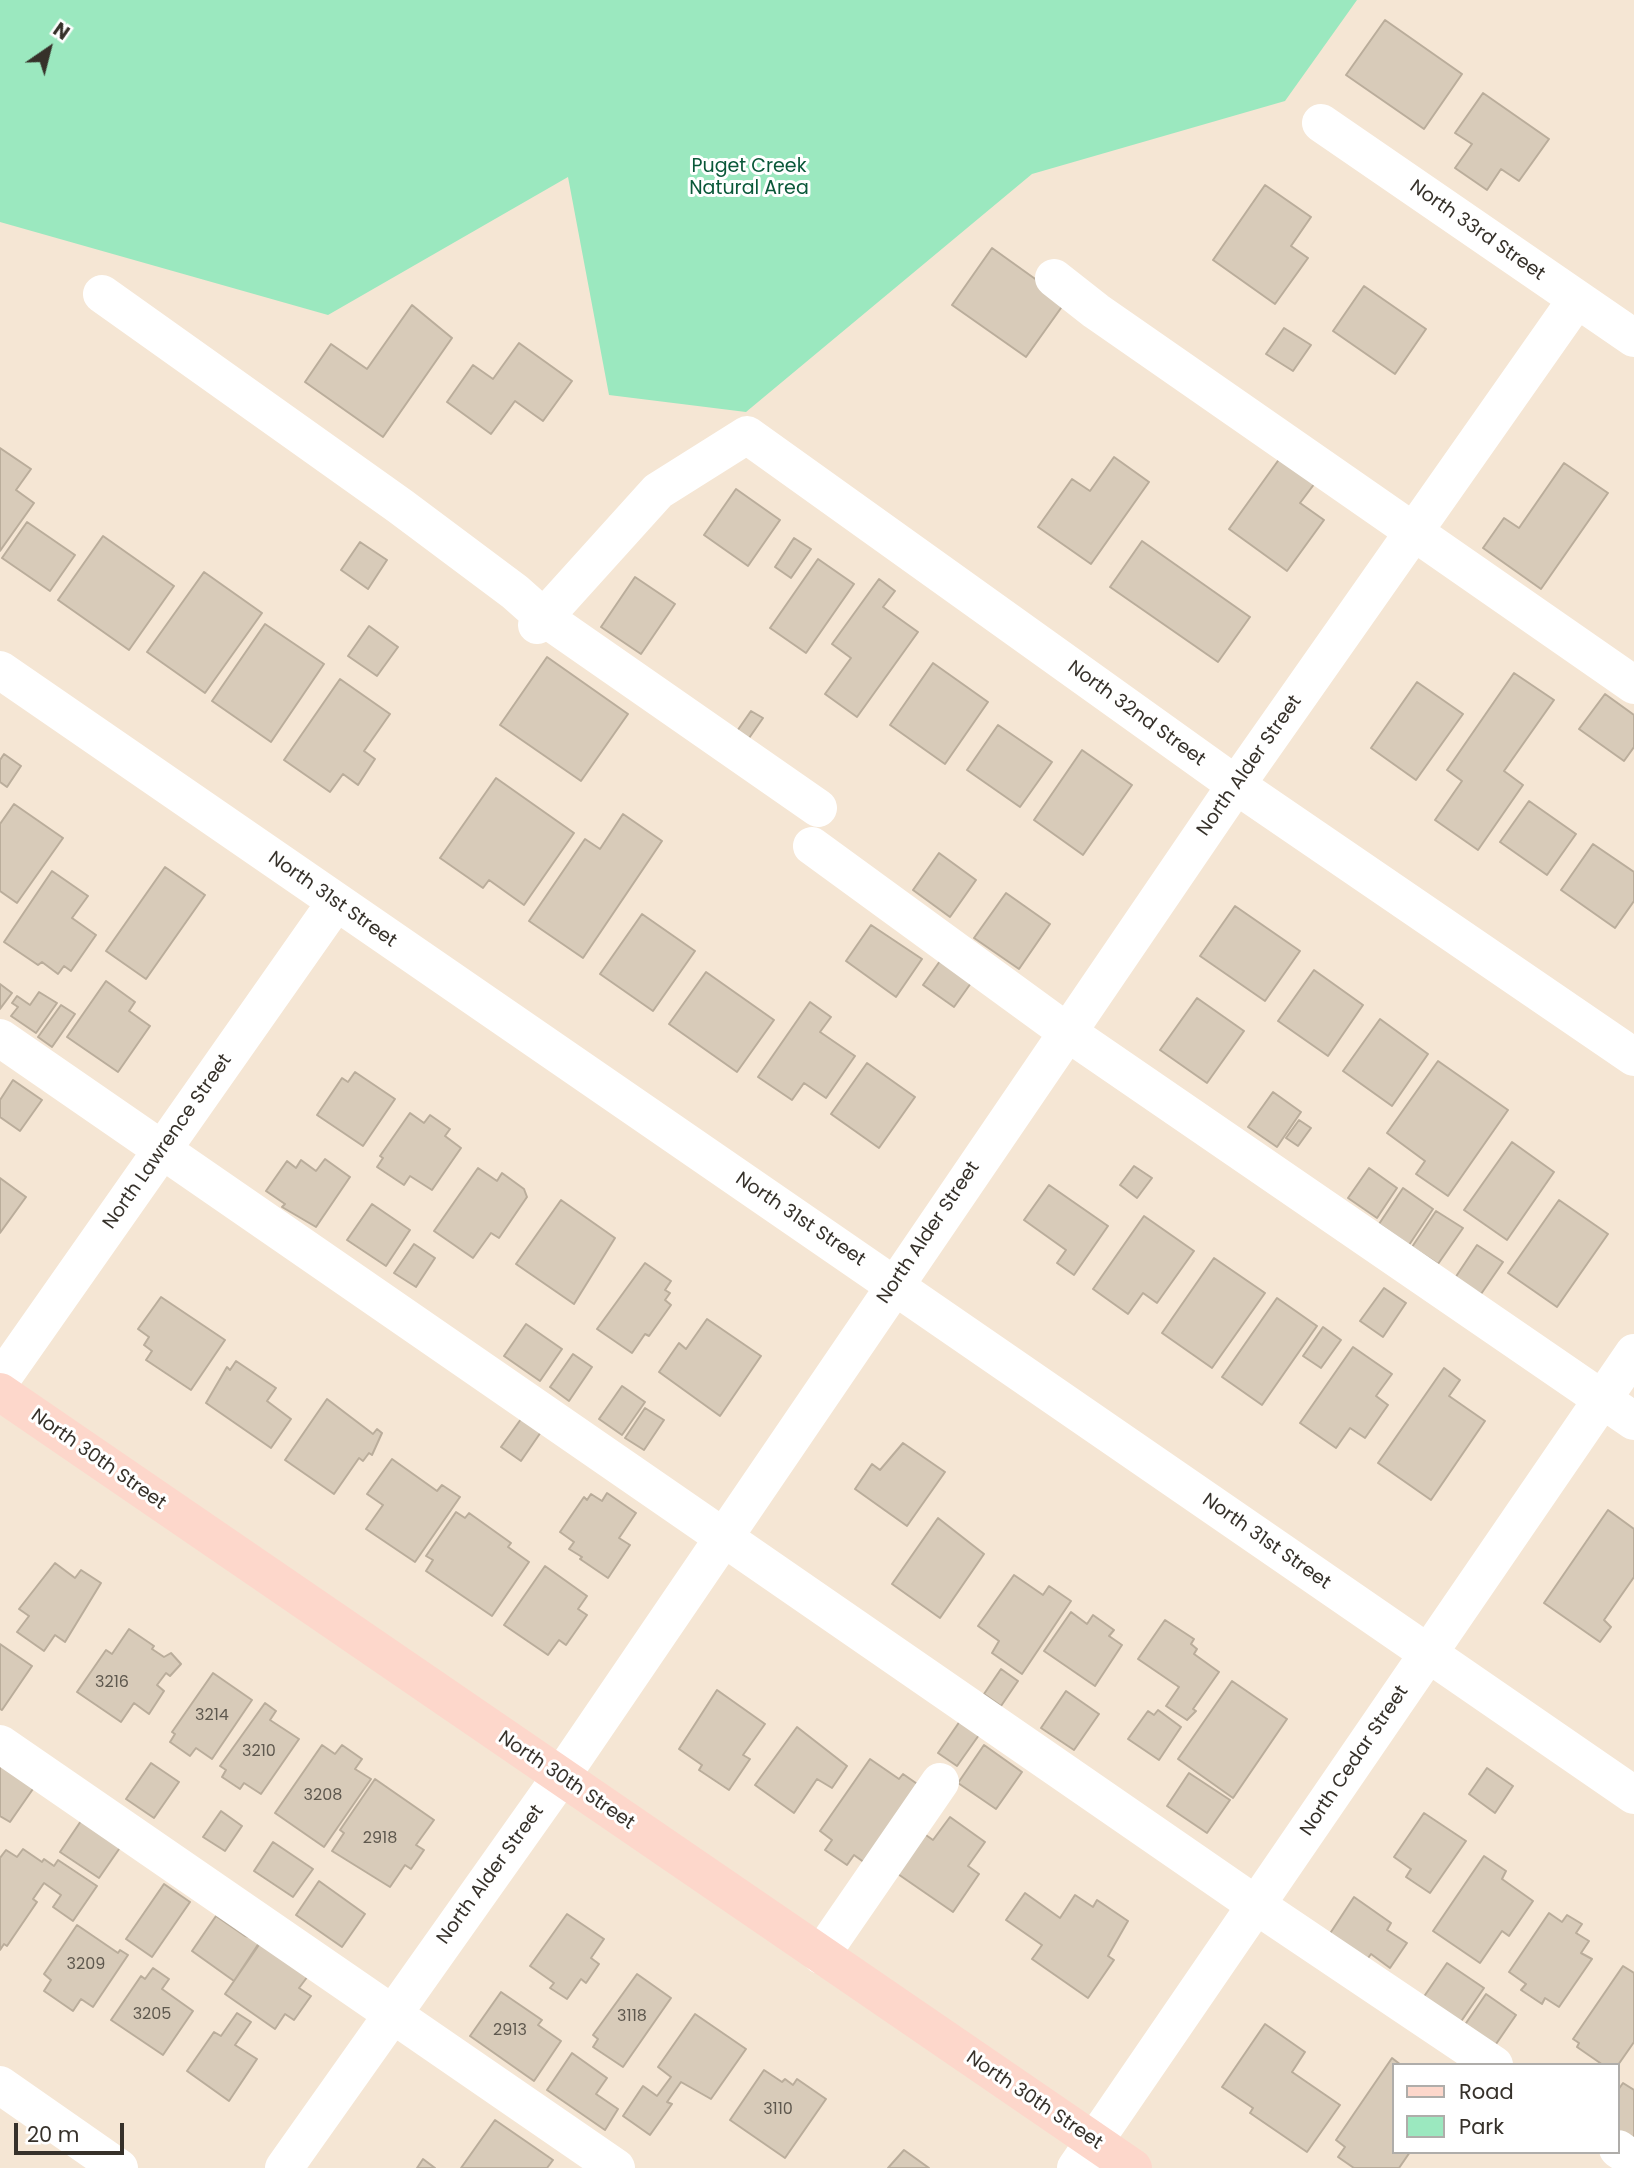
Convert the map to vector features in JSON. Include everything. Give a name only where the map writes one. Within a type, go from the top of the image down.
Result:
[{"type":"main road","name":"North 30th Street","points":[[0,1392],[821,1955],[1085,2155],[1133,2168]]},
{"type":"street","name":"North 33rd Street","points":[[1321,123],[1634,338]]},
{"type":"street","points":[[1054,278],[1096,311],[1415,530],[1634,685]]},
{"type":"street","points":[[102,294],[400,506],[514,592],[540,621],[818,808]]},
{"type":"street","name":"North Alder Street","points":[[284,2168],[561,1778],[1236,785],[1577,299]]},
{"type":"street","name":"North 32nd Street","points":[[540,621],[658,491],[747,435],[1236,785],[1634,1057]]},
{"type":"street","name":"North 31st Street","points":[[0,670],[1634,1795]]},
{"type":"street","points":[[812,846],[1067,1032],[1634,1421]]},
{"type":"street","name":"North Lawrence Street","points":[[0,1381],[336,902]]},
{"type":"street","points":[[0,1038],[722,1538],[1491,2063]]},
{"type":"street","name":"North Cedar Street","points":[[1085,2155],[1634,1353]]},
{"type":"street","points":[[0,1744],[615,2168]]},
{"type":"street","points":[[821,1955],[940,1782]]},
{"type":"street","points":[[0,2085],[118,2168]]},
{"type":"green space","name":"Puget Creek Natural Area","points":[[0,0],[1357,0],[1285,101],[1032,174],[746,412],[609,395],[568,177],[328,315],[0,222]]},
{"type":"building","points":[[1385,20],[1462,74],[1424,129],[1346,75]]},
{"type":"building","points":[[1483,93],[1549,139],[1519,181],[1501,169],[1487,190],[1455,168],[1472,144],[1455,133]]},
{"type":"building","points":[[1265,185],[1311,217],[1291,246],[1308,258],[1275,304],[1213,260]]},
{"type":"building","points":[[992,248],[1066,301],[1026,357],[952,305]]},
{"type":"building","points":[[1364,286],[1426,329],[1395,374],[1333,331]]},
{"type":"building","points":[[412,305],[452,338],[383,437],[305,382],[331,344],[367,369]]},
{"type":"building","points":[[1284,328],[1311,345],[1293,371],[1266,354]]},
{"type":"building","points":[[519,343],[572,381],[543,421],[515,401],[491,434],[447,402],[473,365],[493,379]]},
{"type":"building","points":[[0,448],[31,469],[16,490],[34,503],[0,551]]},
{"type":"building","points":[[1114,457],[1149,482],[1091,564],[1038,527],[1072,479],[1090,491]]},
{"type":"building","points":[[1280,458],[1315,483],[1300,503],[1324,520],[1287,571],[1229,529]]},
{"type":"building","points":[[1564,463],[1608,493],[1541,589],[1483,548],[1504,518],[1519,528]]},
{"type":"building","points":[[736,489],[780,520],[748,566],[704,535]]},
{"type":"building","points":[[27,522],[75,555],[50,591],[2,558]]},
{"type":"building","points":[[103,536],[174,586],[129,650],[58,600]]},
{"type":"building","points":[[794,538],[811,549],[791,578],[775,567]]},
{"type":"building","points":[[1142,541],[1250,617],[1218,662],[1110,587]]},
{"type":"building","points":[[360,542],[387,560],[368,589],[341,570]]},
{"type":"building","points":[[818,559],[854,584],[806,653],[770,628]]},
{"type":"building","points":[[204,572],[262,613],[205,693],[147,652]]},
{"type":"building","points":[[635,577],[675,604],[641,654],[601,627]]},
{"type":"building","points":[[879,579],[895,591],[883,607],[918,632],[857,717],[825,694],[851,658],[832,644]]},
{"type":"building","points":[[265,624],[324,664],[271,742],[212,701]]},
{"type":"building","points":[[369,626],[398,647],[377,676],[348,656]]},
{"type":"building","points":[[547,657],[628,714],[581,781],[500,725]]},
{"type":"building","points":[[933,663],[988,702],[945,764],[890,725]]},
{"type":"building","points":[[1514,673],[1554,700],[1504,771],[1523,785],[1478,850],[1435,820],[1462,781],[1447,770]]},
{"type":"building","points":[[340,679],[390,714],[364,751],[375,759],[358,785],[343,774],[330,792],[284,760]]},
{"type":"building","points":[[1417,682],[1463,714],[1416,780],[1371,748]]},
{"type":"building","points":[[1605,694],[1634,715],[1634,747],[1624,761],[1579,729]]},
{"type":"building","points":[[751,711],[763,718],[747,741],[735,734]]},
{"type":"building","points":[[998,725],[1052,762],[1020,807],[967,770]]},
{"type":"building","points":[[1082,750],[1132,785],[1083,855],[1034,820]]},
{"type":"building","points":[[4,754],[21,766],[7,787],[0,782],[0,760]]},
{"type":"building","points":[[496,778],[574,833],[524,905],[489,880],[483,888],[440,858]]},
{"type":"building","points":[[1529,801],[1576,834],[1547,875],[1500,842]]},
{"type":"building","points":[[14,804],[63,838],[17,903],[0,891],[0,824]]},
{"type":"building","points":[[623,814],[662,841],[583,958],[529,921],[585,839],[600,849]]},
{"type":"building","points":[[1593,844],[1634,872],[1634,901],[1615,928],[1561,890]]},
{"type":"building","points":[[939,853],[976,880],[950,917],[913,890]]},
{"type":"building","points":[[165,867],[205,895],[146,979],[106,951]]},
{"type":"building","points":[[52,871],[88,896],[72,918],[96,935],[71,971],[64,966],[58,974],[42,962],[38,965],[4,942]]},
{"type":"building","points":[[1006,893],[1050,924],[1019,969],[974,938]]},
{"type":"building","points":[[1235,906],[1300,951],[1265,1001],[1200,956]]},
{"type":"building","points":[[642,914],[695,951],[653,1011],[600,974]]},
{"type":"building","points":[[871,925],[922,959],[896,997],[846,961]]},
{"type":"building","points":[[940,961],[971,983],[954,1007],[923,985]]},
{"type":"building","points":[[1314,970],[1363,1005],[1328,1056],[1278,1021]]},
{"type":"building","points":[[706,972],[774,1020],[737,1072],[669,1024]]},
{"type":"building","points":[[106,981],[135,1002],[129,1011],[150,1026],[118,1072],[67,1037]]},
{"type":"building","points":[[0,984],[12,993],[0,1009]]},
{"type":"building","points":[[39,992],[57,1003],[36,1033],[11,1016],[18,1007],[12,1003],[17,996],[30,1005]]},
{"type":"building","points":[[1197,998],[1244,1031],[1207,1083],[1160,1050]]},
{"type":"building","points":[[810,1002],[831,1017],[820,1032],[855,1056],[826,1098],[804,1083],[792,1100],[758,1077]]},
{"type":"building","points":[[61,1005],[75,1014],[52,1047],[38,1037]]},
{"type":"building","points":[[1380,1019],[1428,1054],[1392,1106],[1343,1071]]},
{"type":"building","points":[[1438,1061],[1508,1110],[1448,1196],[1416,1174],[1425,1161],[1387,1133]]},
{"type":"building","points":[[867,1063],[915,1097],[879,1148],[831,1114]]},
{"type":"building","points":[[355,1072],[395,1099],[363,1146],[317,1115],[342,1078],[348,1082]]},
{"type":"building","points":[[13,1080],[42,1100],[20,1131],[0,1117],[0,1100]]},
{"type":"building","points":[[1273,1092],[1301,1112],[1277,1147],[1248,1127]]},
{"type":"building","points":[[410,1113],[424,1123],[430,1115],[450,1129],[445,1136],[461,1148],[432,1190],[410,1176],[404,1185],[377,1167],[383,1158],[380,1156]]},
{"type":"building","points":[[1299,1120],[1311,1128],[1298,1146],[1286,1138]]},
{"type":"building","points":[[1512,1142],[1554,1172],[1507,1240],[1464,1210]]},
{"type":"building","points":[[325,1159],[350,1177],[316,1227],[282,1207],[285,1204],[266,1191],[287,1161],[296,1168],[301,1160],[316,1171]]},
{"type":"building","points":[[1134,1166],[1152,1178],[1137,1198],[1120,1185]]},
{"type":"building","points":[[478,1168],[497,1181],[502,1173],[524,1189],[527,1197],[499,1238],[491,1233],[473,1258],[434,1231]]},
{"type":"building","points":[[1369,1168],[1397,1188],[1377,1218],[1348,1198]]},
{"type":"building","points":[[0,1178],[26,1197],[0,1233]]},
{"type":"building","points":[[1049,1185],[1108,1226],[1074,1275],[1057,1263],[1066,1250],[1024,1220]]},
{"type":"building","points":[[1403,1188],[1433,1209],[1409,1245],[1379,1224]]},
{"type":"building","points":[[561,1200],[615,1238],[574,1304],[516,1264]]},
{"type":"building","points":[[1559,1200],[1608,1234],[1557,1307],[1508,1273]]},
{"type":"building","points":[[372,1204],[410,1230],[386,1266],[347,1240]]},
{"type":"building","points":[[1436,1211],[1463,1228],[1438,1264],[1412,1247]]},
{"type":"building","points":[[1144,1216],[1194,1251],[1157,1303],[1143,1293],[1128,1314],[1093,1289]]},
{"type":"building","points":[[414,1244],[435,1258],[416,1287],[394,1273]]},
{"type":"building","points":[[1477,1245],[1503,1262],[1481,1294],[1455,1278]]},
{"type":"building","points":[[1214,1258],[1265,1293],[1212,1368],[1162,1333]]},
{"type":"building","points":[[645,1263],[671,1281],[665,1290],[670,1293],[665,1300],[671,1305],[649,1336],[645,1334],[632,1353],[597,1329]]},
{"type":"building","points":[[1384,1288],[1406,1303],[1383,1337],[1360,1321]]},
{"type":"building","points":[[161,1297],[225,1340],[191,1390],[146,1360],[152,1351],[144,1345],[149,1337],[138,1329]]},
{"type":"building","points":[[1277,1298],[1317,1326],[1262,1405],[1222,1377]]},
{"type":"building","points":[[707,1319],[761,1356],[720,1416],[659,1372],[679,1343],[686,1349]]},
{"type":"building","points":[[526,1324],[562,1349],[540,1381],[504,1356]]},
{"type":"building","points":[[1323,1327],[1341,1340],[1321,1368],[1303,1356]]},
{"type":"building","points":[[1353,1347],[1392,1374],[1376,1396],[1388,1405],[1365,1438],[1350,1428],[1336,1448],[1300,1423]]},
{"type":"building","points":[[573,1354],[592,1367],[569,1401],[550,1387]]},
{"type":"building","points":[[236,1361],[276,1388],[267,1401],[291,1419],[271,1448],[206,1403],[227,1367],[230,1370]]},
{"type":"building","points":[[1444,1368],[1460,1380],[1449,1396],[1485,1421],[1431,1500],[1378,1463]]},
{"type":"building","points":[[622,1386],[645,1402],[622,1435],[599,1419]]},
{"type":"building","points":[[327,1399],[373,1434],[377,1429],[382,1433],[372,1455],[369,1453],[363,1461],[359,1458],[334,1494],[285,1460]]},
{"type":"building","points":[[645,1408],[664,1420],[644,1450],[625,1438]]},
{"type":"building","points":[[521,1419],[541,1432],[521,1461],[501,1447]]},
{"type":"building","points":[[903,1443],[945,1472],[907,1526],[855,1489],[872,1464],[880,1470]]},
{"type":"building","points":[[392,1459],[437,1491],[442,1485],[460,1497],[415,1562],[366,1529],[383,1505],[367,1494]]},
{"type":"building","points":[[607,1493],[636,1513],[619,1538],[630,1545],[608,1578],[569,1549],[574,1542],[560,1532],[584,1497],[587,1500],[591,1494],[602,1501]]},
{"type":"building","points":[[1608,1510],[1634,1529],[1634,1577],[1604,1620],[1611,1627],[1600,1642],[1544,1603]]},
{"type":"building","points":[[456,1512],[465,1518],[469,1513],[511,1543],[508,1547],[529,1562],[492,1616],[426,1571],[433,1560],[426,1556]]},
{"type":"building","points":[[938,1518],[984,1554],[940,1618],[892,1584]]},
{"type":"building","points":[[55,1563],[75,1578],[81,1570],[101,1583],[65,1642],[55,1635],[44,1651],[17,1632],[29,1616],[19,1609]]},
{"type":"building","points":[[545,1566],[587,1596],[578,1609],[587,1615],[566,1645],[559,1640],[548,1655],[504,1625]]},
{"type":"building","points":[[1014,1575],[1043,1595],[1049,1586],[1071,1601],[1022,1674],[992,1653],[999,1641],[978,1626]]},
{"type":"building","points":[[1071,1612],[1087,1624],[1093,1615],[1114,1630],[1109,1636],[1122,1645],[1095,1686],[1044,1651]]},
{"type":"building","points":[[1165,1620],[1194,1639],[1191,1644],[1197,1649],[1194,1654],[1219,1672],[1193,1709],[1196,1711],[1187,1720],[1166,1706],[1179,1687],[1138,1659]]},
{"type":"building","points":[[129,1629],[154,1646],[152,1649],[164,1657],[171,1653],[181,1664],[170,1676],[166,1673],[157,1685],[164,1691],[149,1714],[134,1703],[121,1722],[77,1692],[106,1650],[112,1654]]},
{"type":"building","points":[[0,1644],[32,1666],[2,1710],[0,1709]]},
{"type":"building","points":[[1001,1669],[1018,1681],[1001,1706],[984,1694]]},
{"type":"building","points":[[213,1673],[252,1700],[212,1759],[196,1748],[190,1756],[170,1742],[175,1734],[172,1732]]},
{"type":"building","points":[[1232,1681],[1287,1719],[1233,1798],[1178,1759]]},
{"type":"building","points":[[717,1690],[765,1724],[743,1755],[750,1759],[729,1790],[699,1770],[702,1765],[679,1749]]},
{"type":"building","points":[[1066,1691],[1099,1714],[1074,1750],[1041,1728]]},
{"type":"building","points":[[265,1703],[276,1711],[270,1720],[299,1739],[261,1794],[244,1783],[240,1789],[222,1777],[226,1770],[220,1766]]},
{"type":"building","points":[[1158,1710],[1181,1727],[1159,1760],[1128,1739],[1148,1711],[1154,1715]]},
{"type":"building","points":[[960,1721],[979,1735],[957,1766],[938,1753]]},
{"type":"building","points":[[797,1727],[847,1766],[832,1788],[817,1779],[794,1813],[755,1785]]},
{"type":"building","points":[[322,1745],[335,1754],[342,1745],[362,1759],[355,1769],[371,1779],[324,1847],[275,1813]]},
{"type":"building","points":[[984,1745],[1022,1772],[996,1809],[958,1783]]},
{"type":"building","points":[[870,1759],[899,1779],[903,1774],[923,1788],[865,1863],[854,1855],[847,1865],[825,1850],[832,1840],[820,1831]]},
{"type":"building","points":[[0,1762],[35,1786],[10,1822],[0,1816]]},
{"type":"building","points":[[151,1763],[179,1782],[154,1818],[126,1799]]},
{"type":"building","points":[[1487,1768],[1513,1786],[1495,1813],[1469,1794]]},
{"type":"building","points":[[1189,1773],[1230,1800],[1207,1833],[1167,1806]]},
{"type":"building","points":[[375,1779],[434,1820],[416,1845],[424,1850],[411,1869],[405,1865],[390,1887],[332,1851],[344,1833],[340,1830]]},
{"type":"building","points":[[221,1811],[242,1826],[225,1851],[203,1837]]},
{"type":"building","points":[[87,1812],[126,1839],[99,1878],[60,1852]]},
{"type":"building","points":[[1424,1813],[1466,1841],[1430,1893],[1406,1877],[1411,1869],[1394,1857]]},
{"type":"building","points":[[950,1817],[985,1842],[968,1866],[979,1874],[953,1912],[895,1872],[923,1833],[933,1840]]},
{"type":"building","points":[[273,1842],[313,1869],[293,1897],[254,1871]]},
{"type":"building","points":[[23,1849],[42,1862],[44,1859],[54,1866],[58,1860],[97,1886],[73,1921],[53,1907],[61,1895],[44,1883],[33,1899],[37,1902],[7,1946],[4,1944],[0,1950],[0,1858],[6,1850],[17,1857]]},
{"type":"building","points":[[1484,1856],[1506,1871],[1502,1879],[1533,1901],[1509,1936],[1502,1931],[1480,1963],[1433,1931]]},
{"type":"building","points":[[319,1881],[365,1914],[342,1947],[296,1915]]},
{"type":"building","points":[[164,1884],[190,1902],[152,1957],[126,1939]]},
{"type":"building","points":[[1025,1893],[1060,1918],[1075,1895],[1093,1907],[1097,1900],[1128,1921],[1108,1956],[1114,1960],[1088,1998],[1032,1959],[1042,1945],[1006,1920]]},
{"type":"building","points":[[1354,1897],[1391,1923],[1387,1930],[1407,1943],[1390,1968],[1371,1954],[1366,1961],[1329,1935]]},
{"type":"building","points":[[1549,1913],[1562,1922],[1567,1915],[1582,1924],[1576,1933],[1589,1941],[1581,1953],[1592,1959],[1559,2007],[1545,1998],[1542,2004],[1521,1990],[1526,1984],[1509,1972]]},
{"type":"building","points":[[567,1914],[604,1939],[591,1958],[599,1964],[586,1983],[581,1979],[567,1999],[550,1988],[554,1983],[530,1966]]},
{"type":"building","points":[[216,1916],[245,1936],[261,1940],[234,1981],[192,1951]]},
{"type":"building","points":[[77,1925],[118,1953],[120,1950],[128,1955],[93,2007],[81,1999],[73,2011],[44,1991],[51,1980],[44,1974]]},
{"type":"building","points":[[263,1939],[311,1972],[299,1988],[311,1996],[294,2020],[285,2014],[275,2029],[225,1994]]},
{"type":"building","points":[[1447,1963],[1484,1988],[1460,2023],[1423,1998]]},
{"type":"building","points":[[1623,1966],[1634,1973],[1634,2042],[1619,2063],[1600,2063],[1577,2047],[1579,2043],[1573,2039]]},
{"type":"building","points":[[153,1968],[169,1979],[162,1989],[193,2011],[163,2055],[111,2020],[141,1976],[145,1979]]},
{"type":"building","points":[[637,1974],[671,1998],[623,2067],[593,2047],[598,2039],[593,2035]]},
{"type":"building","points":[[501,1992],[542,2020],[538,2025],[561,2041],[534,2081],[470,2036]]},
{"type":"building","points":[[1486,1994],[1516,2015],[1494,2047],[1464,2026]]},
{"type":"building","points":[[237,2013],[251,2022],[235,2045],[257,2059],[229,2101],[187,2071],[214,2032],[221,2036]]},
{"type":"building","points":[[695,2014],[746,2049],[711,2099],[681,2082],[667,2102],[672,2104],[650,2135],[623,2116],[643,2086],[657,2096],[671,2077],[658,2067]]},
{"type":"building","points":[[1265,2024],[1305,2052],[1292,2072],[1340,2105],[1307,2152],[1250,2113],[1253,2108],[1222,2087]]},
{"type":"building","points":[[572,2053],[607,2078],[596,2094],[618,2109],[605,2130],[547,2090]]},
{"type":"building","points":[[1392,2058],[1398,2063],[1392,2063],[1392,2154],[1409,2154],[1399,2168],[1354,2168],[1338,2157],[1345,2147],[1336,2140]]},
{"type":"building","points":[[764,2070],[782,2082],[785,2079],[793,2085],[797,2079],[826,2099],[785,2158],[730,2120]]},
{"type":"building","points":[[1623,2083],[1634,2090],[1634,2141],[1620,2131],[1620,2087]]},
{"type":"building","points":[[495,2120],[553,2160],[547,2168],[461,2168]]},
{"type":"building","points":[[904,2150],[929,2168],[888,2168]]},
{"type":"building","points":[[423,2159],[435,2168],[417,2168]]}]
